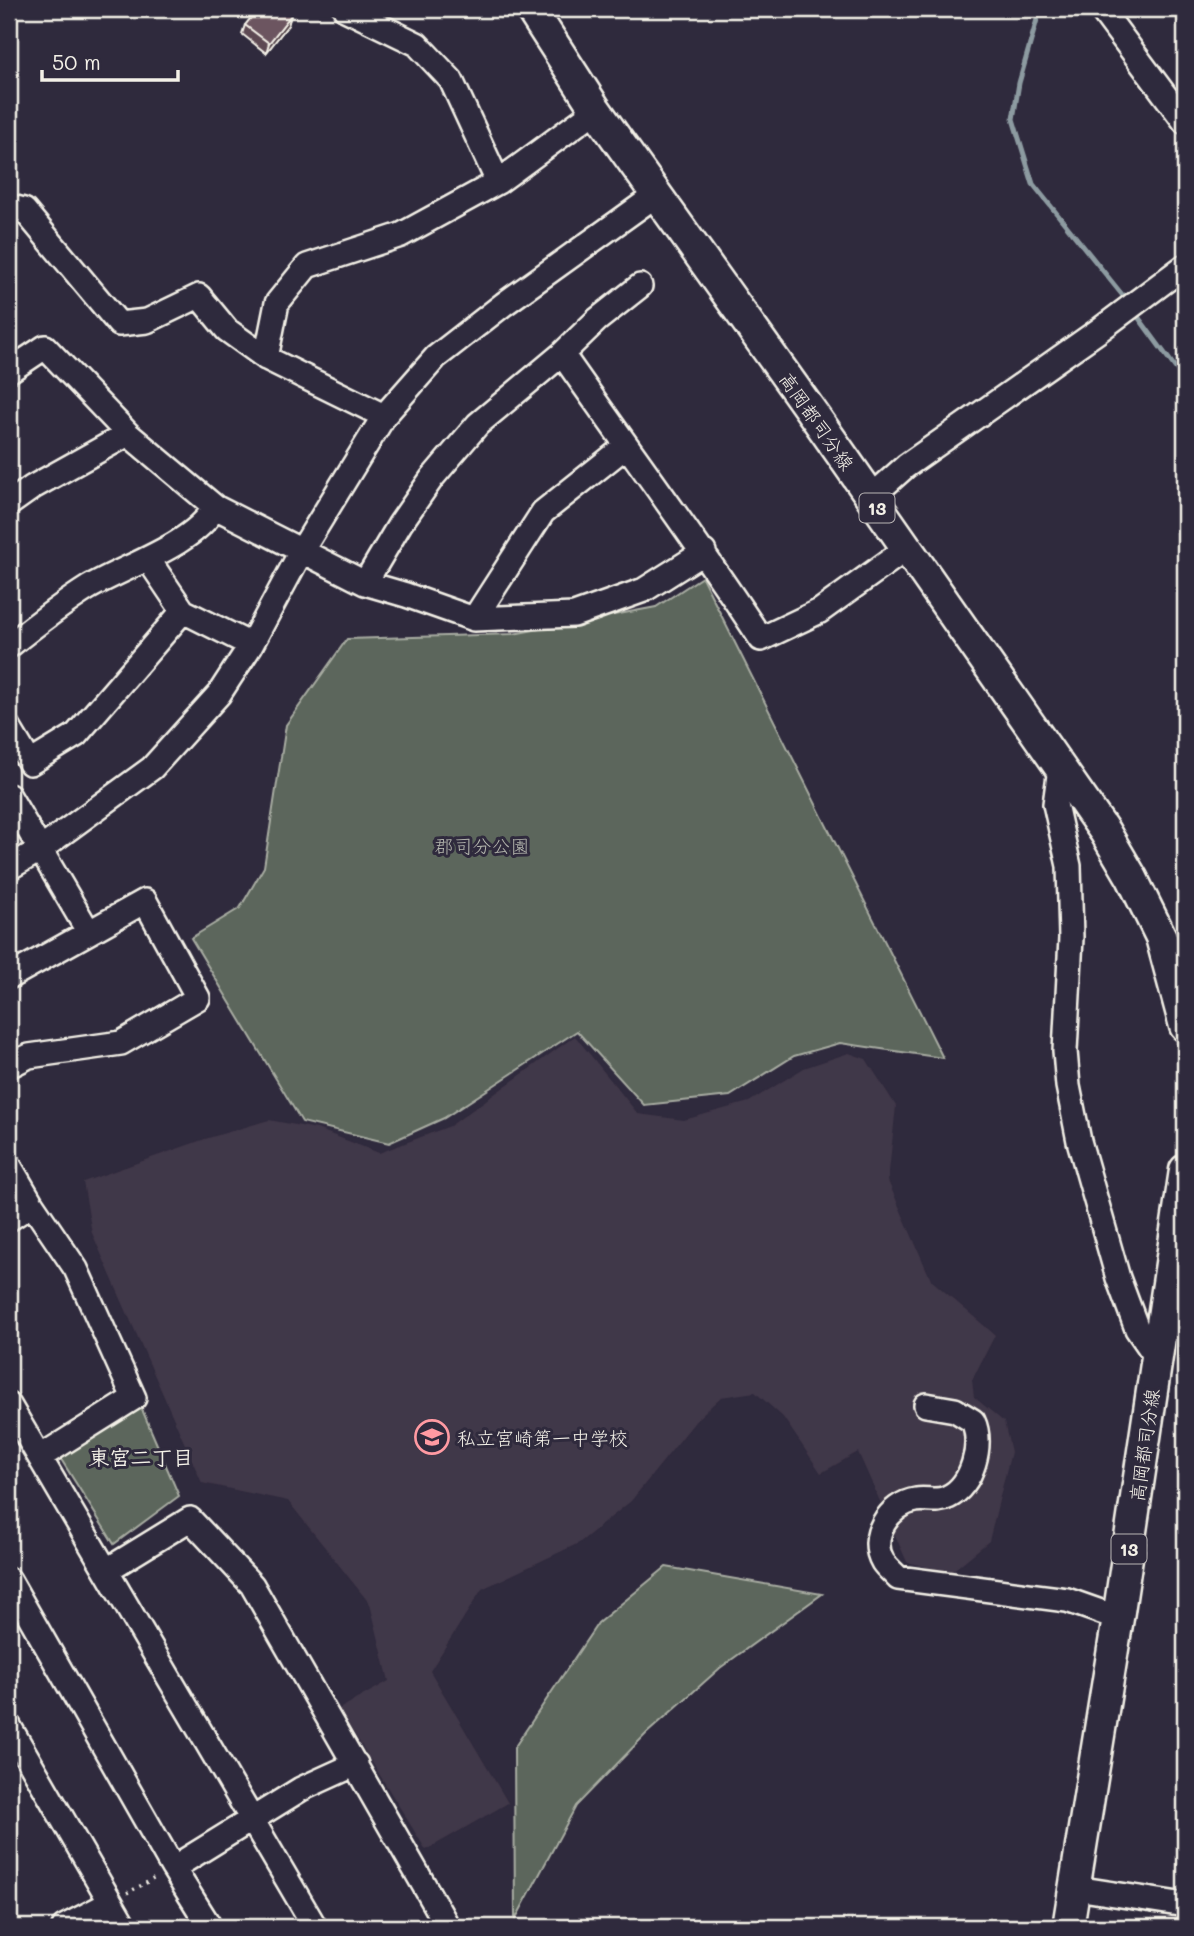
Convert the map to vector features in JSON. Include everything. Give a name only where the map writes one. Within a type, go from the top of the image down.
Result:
[{"type":"main road","name":"高岡都司分線","points":[[531,9],[596,110],[816,418],[1105,832],[1132,878],[1161,937],[1185,1026]]},
{"type":"main road","name":"高岡都司分線","points":[[1069,1927],[1185,1170]]},
{"type":"street","points":[[345,9],[417,44],[451,80],[498,182]]},
{"type":"street","points":[[1101,9],[1185,122]]},
{"type":"street","points":[[266,358],[276,303],[307,266],[401,235],[498,182],[596,110]]},
{"type":"street","points":[[9,868],[41,849],[152,768],[219,695],[251,645],[302,550],[384,416],[436,357],[504,304],[656,195]]},
{"type":"street","points":[[9,206],[24,210],[119,324],[147,321],[199,296],[227,330],[266,358],[384,416]]},
{"type":"street","points":[[870,498],[906,466],[1098,331],[1185,266]]},
{"type":"street","points":[[365,583],[400,524],[432,478],[478,424],[640,286]]},
{"type":"street","points":[[9,371],[45,347],[128,434],[215,506],[365,583],[474,620],[574,615],[644,590],[704,552]]},
{"type":"street","points":[[562,354],[704,552],[761,639],[820,611],[906,549]]},
{"type":"street","points":[[9,504],[33,487],[128,434]]},
{"type":"street","points":[[474,620],[543,512],[626,446]]},
{"type":"street","points":[[9,646],[89,588],[148,559],[208,520],[215,506]]},
{"type":"street","points":[[148,559],[183,611],[251,645]]},
{"type":"street","points":[[9,728],[30,763],[76,735],[183,611]]},
{"type":"street","points":[[1060,768],[1055,804],[1069,866],[1071,938],[1065,1051],[1068,1086],[1079,1141],[1118,1278],[1137,1329],[1157,1358]]},
{"type":"street","points":[[9,796],[88,931]]},
{"type":"street","points":[[9,977],[145,901],[198,998],[121,1043],[29,1056],[9,1066]]},
{"type":"street","points":[[9,1165],[76,1269],[134,1398],[40,1457]]},
{"type":"street","points":[[9,1219],[32,1204]]},
{"type":"street","points":[[9,1405],[315,1927]]},
{"type":"street","points":[[926,1405],[955,1410],[973,1421],[978,1441],[971,1470],[961,1487],[946,1499],[914,1500],[888,1516],[880,1528],[878,1540],[883,1562],[898,1578],[1067,1600],[1118,1618]]},
{"type":"street","points":[[107,1570],[190,1519],[252,1585],[448,1927]]},
{"type":"street","points":[[9,1583],[173,1868],[210,1927]]},
{"type":"street","points":[[9,1726],[125,1927]]},
{"type":"street","points":[[173,1868],[301,1789],[356,1764]]},
{"type":"street","points":[[1076,1888],[1185,1905]]},
{"type":"street","points":[[64,1927],[110,1903]]},
{"type":"path","points":[[110,1903],[173,1868]]},
{"type":"shaded area","name":"私立宮崎第一中学校","points":[[575,1036],[638,1114],[684,1120],[749,1102],[804,1068],[849,1053],[866,1059],[896,1106],[888,1181],[931,1280],[995,1335],[972,1380],[974,1397],[1004,1422],[1011,1452],[989,1541],[950,1573],[907,1562],[858,1452],[821,1473],[783,1417],[755,1392],[721,1397],[698,1418],[631,1501],[579,1543],[482,1589],[430,1671],[508,1803],[426,1850],[339,1709],[389,1681],[370,1604],[288,1501],[202,1483],[92,1233],[83,1182],[205,1139],[269,1120],[317,1129],[379,1153],[450,1126]]},
{"type":"green space","name":"郡司分公園","points":[[702,577],[943,1058],[840,1043],[794,1056],[730,1096],[644,1105],[577,1031],[444,1118],[389,1143],[302,1122],[191,938],[240,908],[264,867],[286,725],[347,639],[513,634],[656,607]]},
{"type":"green space","points":[[141,1407],[179,1496],[114,1544],[59,1456]]},
{"type":"green space","points":[[666,1567],[822,1594],[720,1668],[646,1734],[576,1806],[515,1920],[514,1748],[598,1623]]},
{"type":"building","points":[[258,9],[283,9],[291,15],[269,43],[245,25]]},
{"type":"waterway","points":[[1040,9],[1019,83],[1013,119],[1033,184],[1128,302]]},
{"type":"waterway","points":[[1133,310],[1185,381]]},
{"type":"place","name":"私立宮崎第一中学校","points":[[432,1437]]},
{"type":"district","name":"東宮二丁目","points":[[141,1456]]}]
